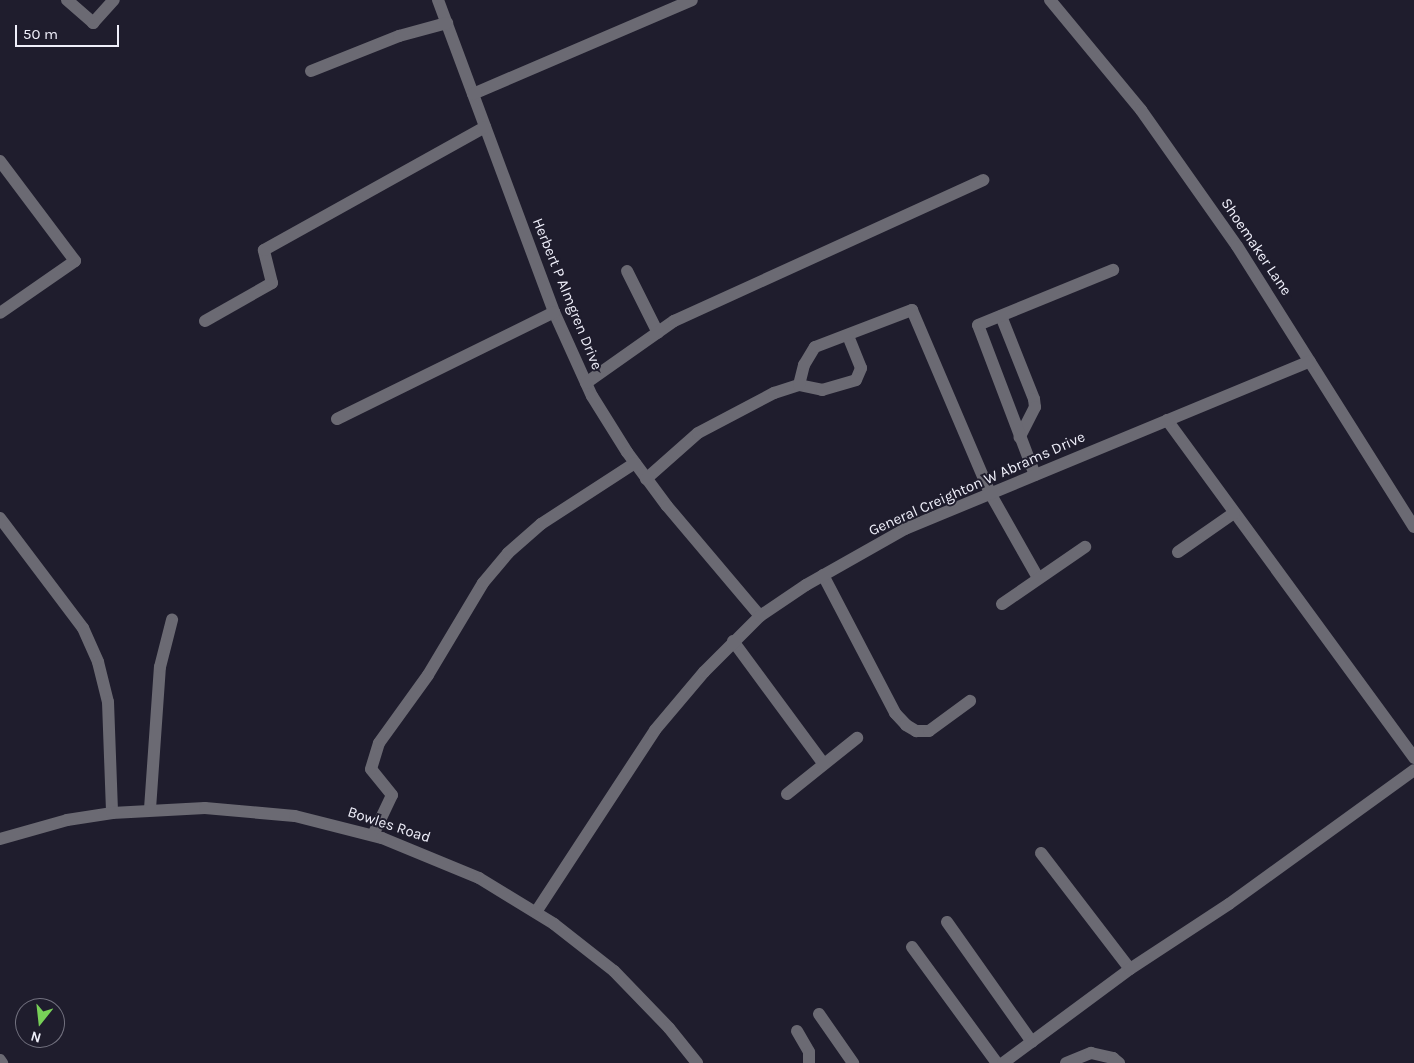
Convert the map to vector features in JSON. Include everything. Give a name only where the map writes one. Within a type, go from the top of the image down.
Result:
[{"type":"street","points":[[67,0],[93,23],[114,0]]},
{"type":"street","name":"Herbert P Almgren Drive","points":[[438,0],[554,312],[586,382],[635,464],[760,616]]},
{"type":"street","points":[[473,94],[692,0]]},
{"type":"street","name":"Shoemaker Lane","points":[[1050,0],[1141,110],[1237,246],[1414,527]]},
{"type":"street","points":[[311,71],[399,36],[447,23]]},
{"type":"street","points":[[205,322],[272,283],[264,250],[485,127]]},
{"type":"street","points":[[0,161],[75,262],[0,313]]},
{"type":"street","points":[[586,382],[674,320],[983,180]]},
{"type":"street","points":[[1035,475],[978,325],[1113,270]]},
{"type":"street","points":[[626,271],[658,333]]},
{"type":"street","points":[[799,385],[804,365],[815,347],[912,310],[990,493],[1038,578]]},
{"type":"street","points":[[337,419],[554,312]]},
{"type":"street","points":[[1000,316],[1034,400],[1035,407],[1020,437]]},
{"type":"street","points":[[646,478],[698,432],[774,393],[799,385],[822,390],[856,380],[861,368],[848,335]]},
{"type":"street","name":"General Creighton W Abrams Drive","points":[[536,912],[645,743],[733,641],[760,616],[823,575],[905,529],[1310,361]]},
{"type":"street","points":[[1168,420],[1414,758]]},
{"type":"street","points":[[373,835],[392,795],[371,769],[379,743],[428,675],[483,583],[508,554],[541,524],[635,464]]},
{"type":"street","points":[[1178,552],[1234,513]]},
{"type":"street","points":[[0,518],[83,628],[98,662],[108,702],[112,813]]},
{"type":"street","points":[[1002,604],[1085,547]]},
{"type":"street","points":[[823,575],[895,713],[906,725],[916,731],[929,731],[970,701]]},
{"type":"street","points":[[150,809],[160,667],[172,620]]},
{"type":"street","points":[[733,641],[823,763]]},
{"type":"street","points":[[786,794],[857,738]]},
{"type":"street","points":[[1003,1063],[1130,969],[1229,904],[1414,770]]},
{"type":"street","name":"Bowles Road","points":[[0,838],[67,820],[112,813],[150,809],[205,808],[262,812],[326,822],[373,835],[457,867],[536,912],[614,971],[669,1028],[697,1063]]},
{"type":"street","points":[[1041,853],[1130,969]]},
{"type":"street","points":[[946,922],[1032,1042]]},
{"type":"street","points":[[912,947],[997,1063]]},
{"type":"street","points":[[819,1014],[853,1063]]},
{"type":"street","points":[[797,1031],[809,1052],[809,1063]]},
{"type":"street","points":[[1066,1063],[1091,1053],[1113,1058],[1119,1063]]}]
